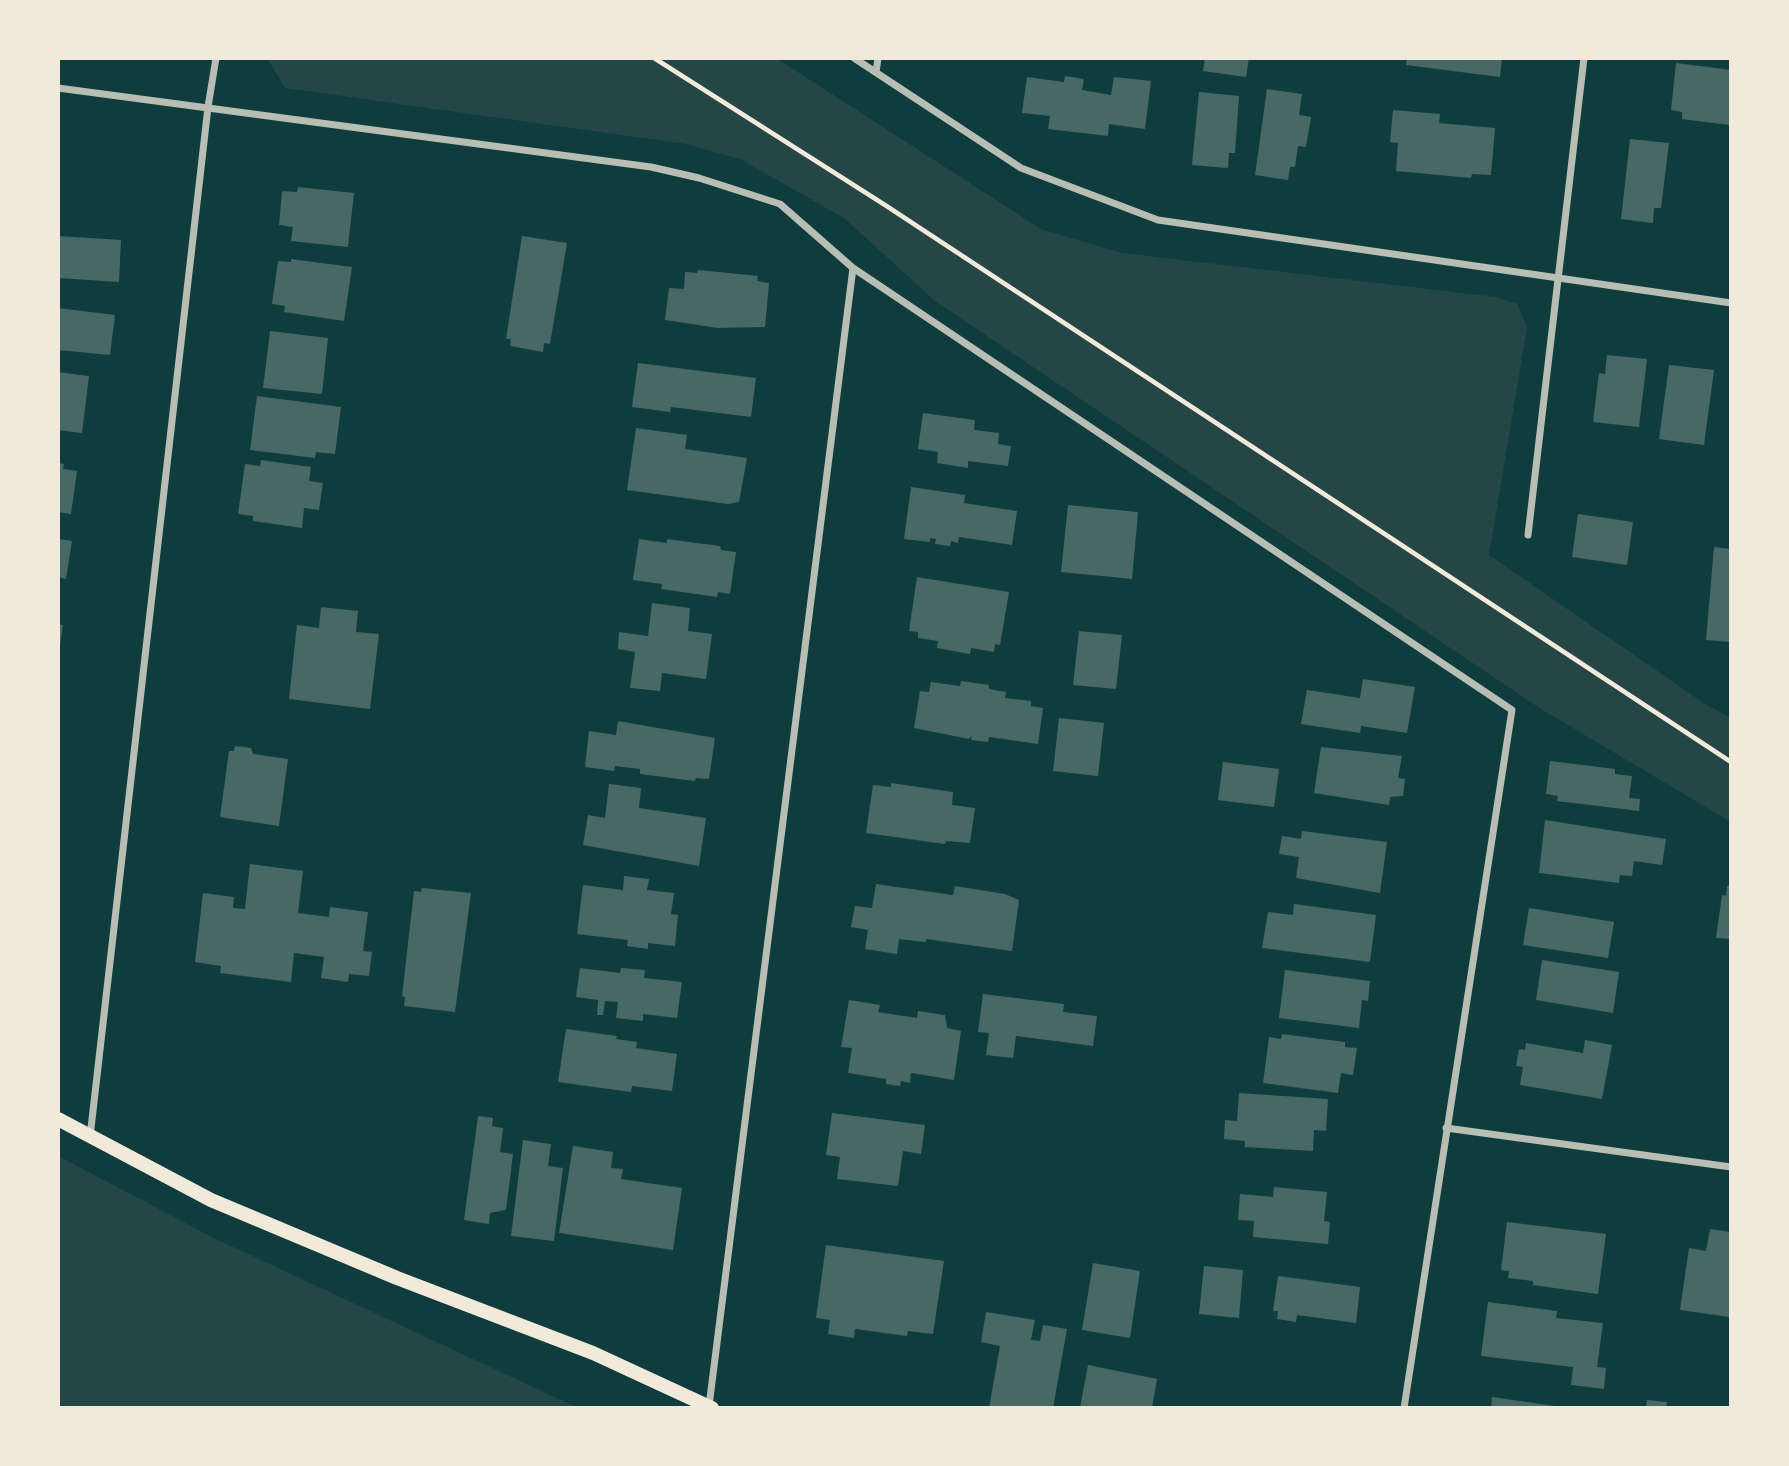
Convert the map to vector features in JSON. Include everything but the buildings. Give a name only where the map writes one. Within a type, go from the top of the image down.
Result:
[{"type":"main road","points":[[58,1119],[211,1200],[397,1278],[593,1353],[710,1408]]},
{"type":"street","points":[[90,1138],[208,107],[216,58]]},
{"type":"street","points":[[854,58],[1021,168],[1158,220],[1731,303]]},
{"type":"street","points":[[876,72],[878,58]]},
{"type":"street","points":[[1528,535],[1556,278],[1584,58]]},
{"type":"street","points":[[58,88],[651,167],[699,178],[780,204],[853,268],[1511,710],[1404,1408]]},
{"type":"street","points":[[710,1408],[853,268]]},
{"type":"street","points":[[1446,1128],[1731,1167]]},
{"type":"path","points":[[654,58],[885,205],[1731,762]]},
{"type":"shaded area","points":[[267,58],[776,58],[1041,229],[1122,253],[1496,297],[1517,304],[1527,327],[1489,555],[1705,704],[1731,718],[1731,822],[1541,709],[935,301],[844,218],[740,159],[686,144],[285,88]]},
{"type":"shaded area","points":[[58,1156],[214,1238],[578,1408],[58,1408]]}]
